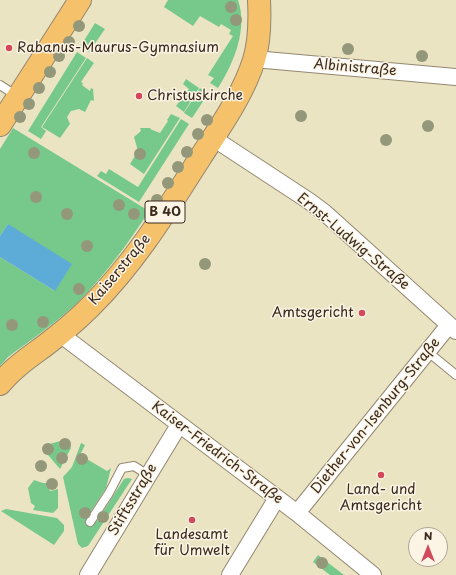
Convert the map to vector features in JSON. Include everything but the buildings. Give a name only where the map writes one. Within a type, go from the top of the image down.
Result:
[{"type":"main road","points":[[0,125],[9,90],[80,0]]},
{"type":"main road","name":"Kaiserstraße","points":[[0,384],[14,369],[60,334],[91,306],[129,262],[159,223],[242,89],[254,59],[259,32],[259,0]]},
{"type":"street","name":"Albinistraße","points":[[254,59],[456,76]]},
{"type":"street","name":"Ernst-Ludwig-Straße","points":[[213,138],[319,209],[453,328]]},
{"type":"street","name":"Diether-von-Isenburg-Straße","points":[[297,513],[428,352],[453,328]]},
{"type":"street","name":"Kaiser-Friedrich-Straße","points":[[60,334],[297,513],[373,575]]},
{"type":"street","name":"Stiftsstraße","points":[[88,575],[179,425]]},
{"type":"street","points":[[230,575],[277,498]]},
{"type":"lane","points":[[428,352],[456,375]]},
{"type":"lane","points":[[90,522],[109,493],[122,468],[134,466],[148,475]]},
{"type":"green space","points":[[168,0],[238,0],[241,11],[241,22],[238,46],[229,68],[218,88],[210,83],[214,78],[208,75],[233,36],[229,34],[231,30],[221,24],[219,27],[200,16],[193,26],[164,7]]},
{"type":"green space","points":[[95,23],[105,29],[89,52],[80,47]]},
{"type":"green space","points":[[77,52],[86,58],[41,127],[46,131],[41,139],[28,131]]},
{"type":"green space","points":[[87,58],[94,63],[81,82],[83,83],[82,85],[90,91],[91,88],[93,89],[94,101],[91,100],[85,112],[79,109],[71,111],[67,117],[70,124],[60,138],[42,127]]},
{"type":"green space","points":[[186,79],[199,88],[184,112],[176,106],[189,89],[183,84]]},
{"type":"green space","points":[[200,88],[208,94],[192,118],[184,113]]},
{"type":"green space","points":[[171,114],[180,118],[144,174],[130,164],[138,151],[134,137],[141,131],[140,128],[151,128],[150,129],[160,133]]},
{"type":"green space","points":[[181,119],[189,124],[139,202],[97,176],[101,171],[106,174],[109,169],[138,187]]},
{"type":"green space","points":[[13,128],[149,211],[116,259],[88,292],[62,316],[8,357],[0,366],[0,257],[55,291],[8,224],[0,236],[0,149]]},
{"type":"green space","points":[[64,440],[70,443],[71,448],[60,469],[42,448],[46,445]]},
{"type":"green space","points":[[81,443],[85,445],[80,455],[107,471],[111,468],[106,488],[88,516],[88,519],[93,523],[97,521],[124,479],[132,479],[88,546],[82,548],[78,544],[63,477],[72,467]]},
{"type":"green space","points":[[34,480],[49,483],[49,490],[51,491],[58,489],[58,508],[53,513],[33,510],[35,506],[31,503],[28,488]]},
{"type":"green space","points":[[6,509],[57,518],[64,525],[64,531],[54,545],[1,511]]},
{"type":"green space","points":[[318,555],[344,575],[330,575],[313,562]]},
{"type":"water","points":[[8,224],[72,264],[55,291],[0,257],[0,236]]},
{"type":"place","name":"Rabanus-Maurus-Gymnasium","points":[[9,48]]},
{"type":"place","name":"Christuskirche","points":[[139,96]]},
{"type":"place","name":"Amtsgericht","points":[[362,313]]},
{"type":"place","name":"Land- und Amtsgericht","points":[[381,475]]},
{"type":"place","name":"Landesamt für Umwelt","points":[[192,520]]}]
